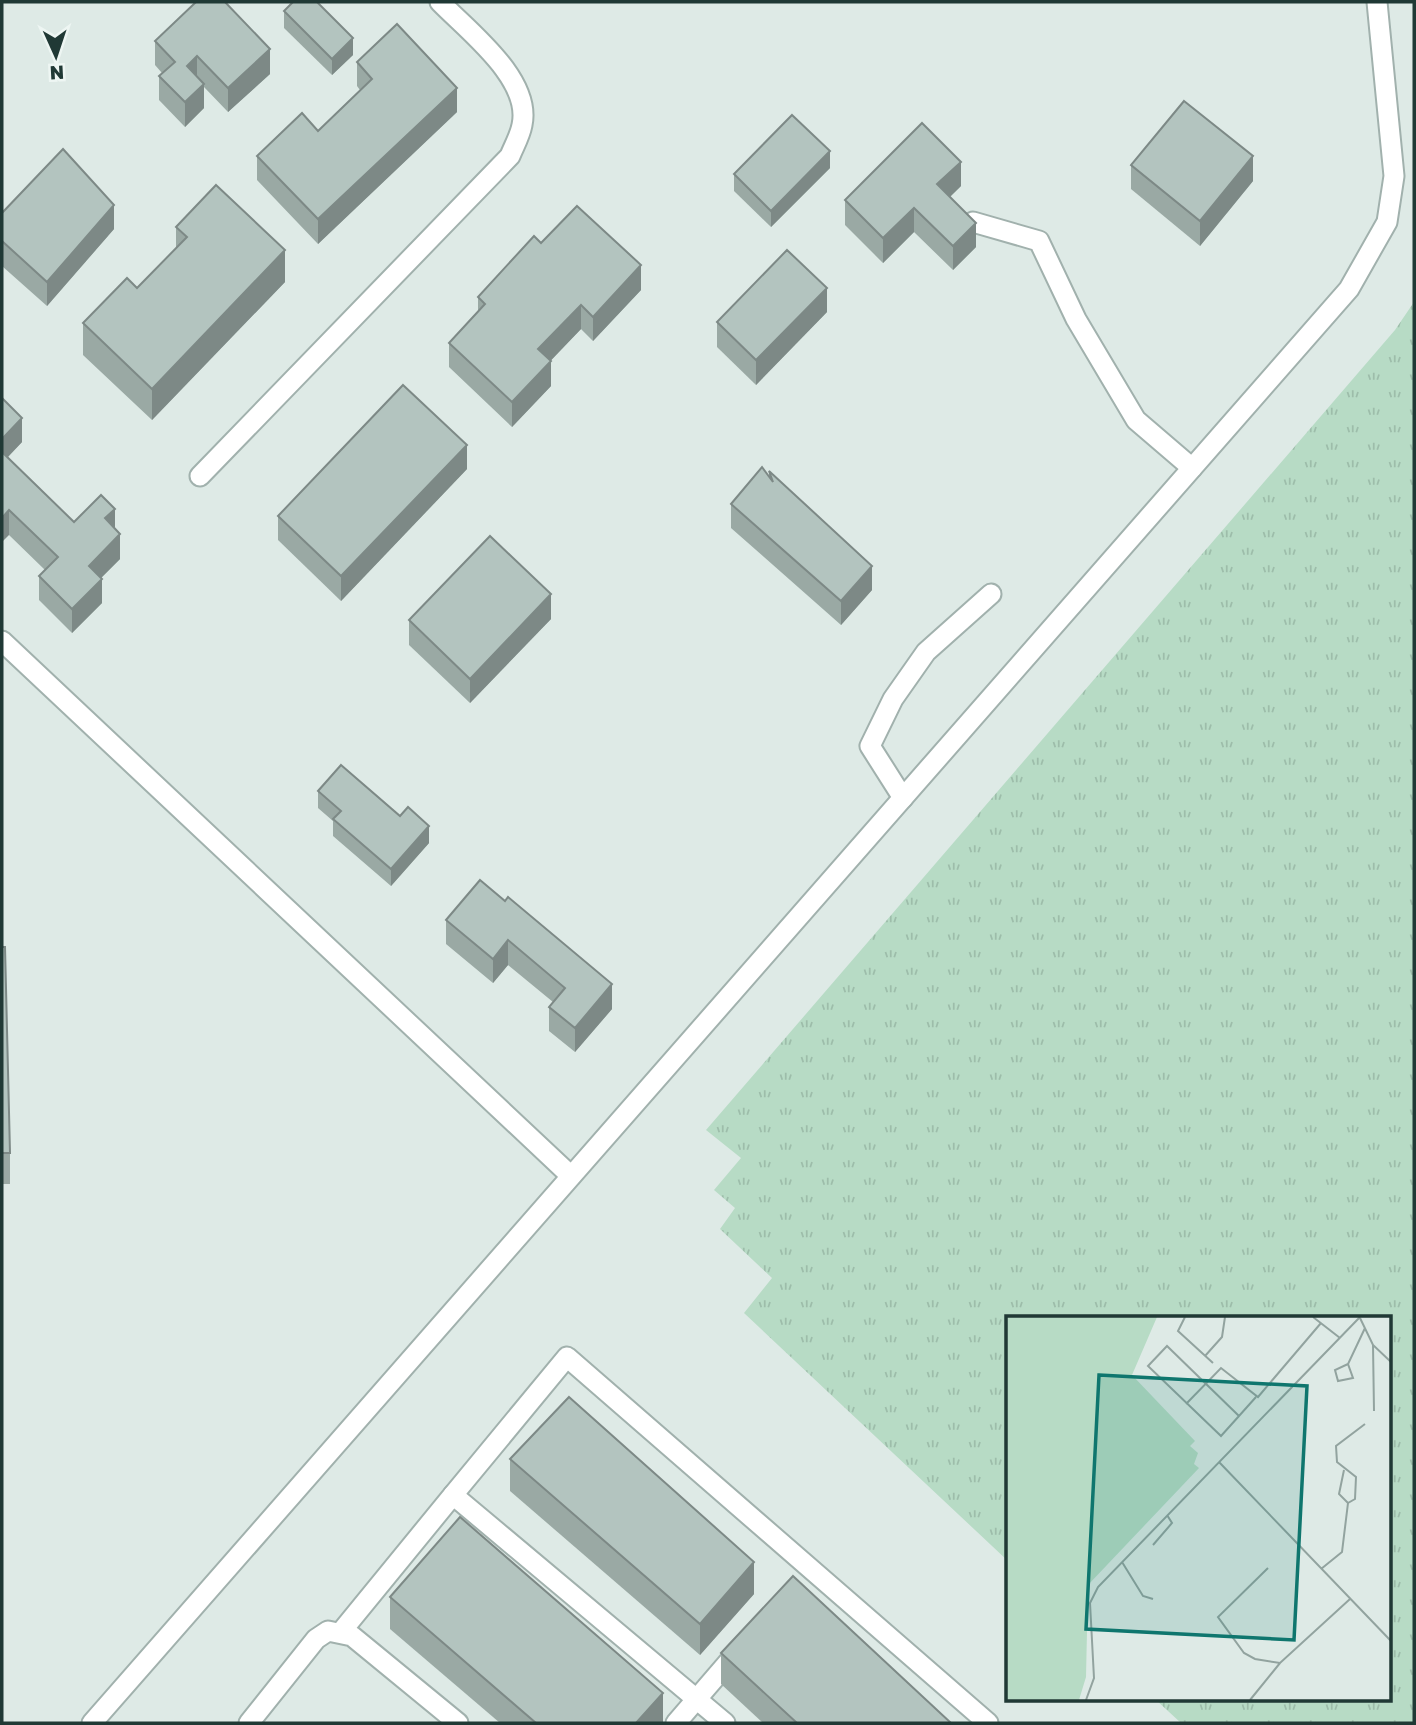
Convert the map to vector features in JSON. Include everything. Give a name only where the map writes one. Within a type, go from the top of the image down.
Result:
[{"type":"lane","points":[[200,476],[510,156],[523,125],[521,95],[508,72],[440,2]]},
{"type":"lane","points":[[92,1723],[1349,289],[1387,222],[1394,176],[1377,2]]},
{"type":"lane","points":[[974,222],[1039,241],[1076,319],[1136,420],[1192,468]]},
{"type":"lane","points":[[903,798],[870,746],[894,699],[926,652],[991,594]]},
{"type":"lane","points":[[2,641],[571,1176]]},
{"type":"lane","points":[[341,1632],[567,1357],[988,1723]]},
{"type":"lane","points":[[453,1495],[726,1723]]},
{"type":"lane","points":[[249,1723],[316,1639],[328,1631],[352,1636],[458,1723]]},
{"type":"lane","points":[[676,1723],[749,1639]]},
{"type":"green space","points":[[1414,302],[1414,1723],[1181,1723],[1156,1700],[1392,1700],[1392,1316],[1006,1316],[1006,1559],[744,1313],[772,1278],[720,1229],[735,1208],[714,1190],[741,1158],[706,1130],[1395,330]]},
{"type":"building","points":[[196,2],[225,2],[270,49],[228,88],[197,56],[187,66],[204,84],[185,102],[159,76],[175,62],[155,41]]},
{"type":"building","points":[[293,2],[317,2],[353,38],[332,59],[284,11]]},
{"type":"building","points":[[397,24],[457,88],[318,219],[257,156],[302,113],[318,131],[372,79],[357,62]]},
{"type":"building","points":[[1184,101],[1253,156],[1200,221],[1131,165]]},
{"type":"building","points":[[792,115],[830,151],[771,211],[734,174]]},
{"type":"building","points":[[922,123],[961,162],[937,184],[976,223],[953,246],[914,208],[883,238],[845,200]]},
{"type":"building","points":[[63,149],[114,205],[47,282],[2,241],[2,213]]},
{"type":"building","points":[[216,185],[285,250],[152,389],[83,323],[127,278],[137,288],[187,237],[176,227]]},
{"type":"building","points":[[577,206],[641,265],[593,317],[581,305],[538,349],[551,361],[512,402],[449,343],[485,304],[478,297],[534,236],[541,243]]},
{"type":"building","points":[[787,250],[827,288],[756,360],[717,322]]},
{"type":"building","points":[[403,385],[467,445],[341,576],[278,516]]},
{"type":"building","points":[[2,398],[22,418],[2,439]]},
{"type":"building","points":[[2,452],[74,522],[101,495],[115,509],[105,518],[120,534],[89,566],[102,579],[72,609],[39,576],[58,557],[9,510],[2,518]]},
{"type":"building","points":[[762,467],[773,482],[769,471],[872,566],[841,601],[731,504]]},
{"type":"building","points":[[490,536],[551,594],[470,679],[409,620]]},
{"type":"building","points":[[341,765],[400,816],[408,807],[429,826],[391,869],[333,819],[341,811],[318,791]]},
{"type":"building","points":[[480,880],[505,901],[508,897],[612,984],[575,1028],[549,1007],[565,988],[508,940],[493,959],[446,920]]},
{"type":"building","points":[[2,947],[5,947],[10,1153],[2,1153]]},
{"type":"building","points":[[569,1397],[754,1562],[700,1624],[510,1459]]},
{"type":"building","points":[[460,1517],[663,1693],[636,1723],[536,1723],[390,1597]]},
{"type":"building","points":[[793,1576],[951,1723],[797,1723],[721,1653]]}]
